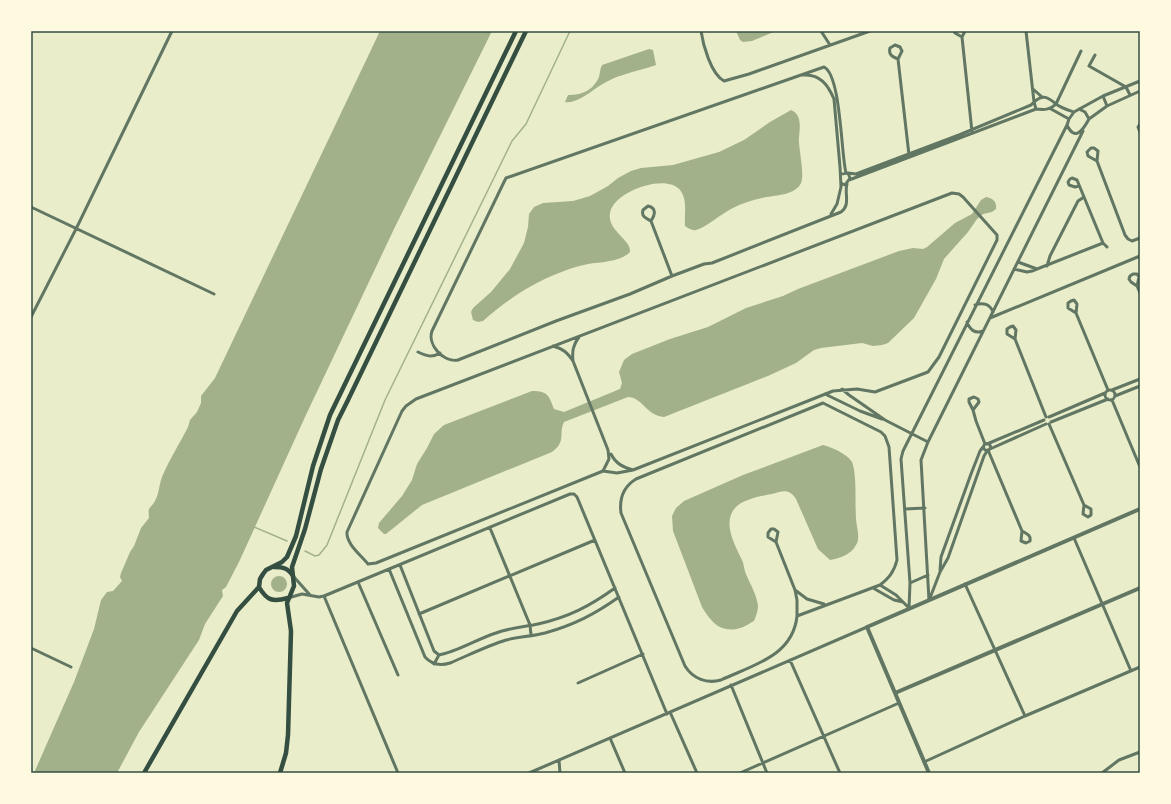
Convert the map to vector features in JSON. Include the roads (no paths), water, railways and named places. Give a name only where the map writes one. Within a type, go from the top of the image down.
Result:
[{"type":"main road","points":[[144,773],[237,611],[259,587],[260,579],[263,574],[287,557],[293,544],[313,466],[330,415],[516,31]]},
{"type":"main road","points":[[280,773],[286,753],[288,735],[291,631],[287,604],[288,598],[294,586],[292,567],[305,529],[321,469],[338,420],[526,31]]},
{"type":"main road","points":[[271,567],[281,567],[286,569],[294,577]]},
{"type":"main road","points":[[259,587],[270,599],[279,600],[288,598]]},
{"type":"street","points":[[31,317],[76,229],[172,31]]},
{"type":"street","points":[[701,31],[704,45],[711,63],[718,76],[724,81],[749,74],[870,31]]},
{"type":"street","points":[[821,31],[830,45]]},
{"type":"street","points":[[954,31],[955,34],[962,37]]},
{"type":"street","points":[[965,31],[962,37],[972,132]]},
{"type":"street","points":[[1026,31],[1032,88],[1036,109]]},
{"type":"street","points":[[898,59],[892,56],[889,52],[893,45],[897,45],[901,49],[902,53],[898,59],[909,156]]},
{"type":"street","points":[[841,174],[856,174],[1036,109],[1051,109],[1056,104],[1060,94],[1063,91],[1081,51]]},
{"type":"street","points":[[1095,55],[1089,66],[1126,87],[1130,95]]},
{"type":"street","points":[[820,67],[827,68],[836,90],[847,173],[850,178],[848,182],[845,208],[841,212],[712,263],[704,264],[672,276],[630,294],[556,321],[458,360],[448,360],[431,342],[430,335],[506,178],[820,67]]},
{"type":"street","points":[[800,75],[808,74],[824,82],[831,91],[834,99],[841,183],[840,196],[837,204],[829,216]]},
{"type":"street","points":[[909,608],[910,583],[901,459],[903,451],[1068,119],[1074,112],[1103,96],[1140,82]]},
{"type":"street","points":[[1032,88],[1042,97],[1051,99],[1056,104],[1074,112]]},
{"type":"street","points":[[929,600],[925,508],[921,460],[928,442],[1088,119],[1108,106],[1140,91]]},
{"type":"street","points":[[1051,99],[1060,94]]},
{"type":"street","points":[[1103,96],[1108,106]]},
{"type":"street","points":[[972,132],[1028,108],[1042,97]]},
{"type":"street","points":[[1051,109],[1068,119]]},
{"type":"street","points":[[1079,109],[1085,112],[1088,119]]},
{"type":"street","points":[[1140,124],[1138,127],[1140,132]]},
{"type":"street","points":[[1066,125],[1069,130],[1074,133],[1083,131]]},
{"type":"street","points":[[1097,161],[1088,156],[1087,152],[1091,148],[1098,151],[1097,161],[1125,235],[1132,241],[1140,238]]},
{"type":"street","points":[[841,183],[844,185],[909,156]]},
{"type":"street","points":[[1079,186],[1103,243],[1107,247]]},
{"type":"street","points":[[952,193],[959,194],[997,235],[997,240],[939,357],[932,368],[921,375],[875,392],[857,389],[842,389],[824,394],[633,470],[617,473],[603,472],[372,565],[368,564],[348,541],[346,536],[402,411],[416,399],[952,193]]},
{"type":"street","points":[[1047,266],[1050,256],[1078,201],[1084,197]]},
{"type":"street","points":[[31,207],[214,294]]},
{"type":"street","points":[[651,221],[655,214],[655,210],[652,207],[646,207],[643,210],[643,214],[645,218],[651,221],[672,276]]},
{"type":"street","points":[[1014,269],[1026,272],[1038,269],[1103,243]]},
{"type":"street","points":[[990,318],[1140,256]]},
{"type":"street","points":[[1018,262],[1038,269]]},
{"type":"street","points":[[1137,286],[1140,292]]},
{"type":"street","points":[[975,305],[980,303],[987,304],[992,309],[992,312]]},
{"type":"street","points":[[1076,313],[1108,390]]},
{"type":"street","points":[[967,322],[968,326],[973,331],[983,331]]},
{"type":"street","points":[[573,360],[573,349],[575,342],[580,336]]},
{"type":"street","points":[[1015,339],[1046,418],[1084,505]]},
{"type":"street","points":[[553,346],[565,351],[573,360],[608,450],[616,462],[625,468],[633,470]]},
{"type":"street","points":[[418,352],[428,356],[433,356],[440,353]]},
{"type":"street","points":[[940,572],[942,557],[971,474],[980,451],[985,445],[1105,393],[1108,390],[1112,390],[1140,379]]},
{"type":"street","points":[[1112,400],[1115,396],[1140,386]]},
{"type":"street","points":[[842,389],[885,420],[928,442]]},
{"type":"street","points":[[1112,390],[1115,396]]},
{"type":"street","points":[[1105,393],[1105,397],[1108,399]]},
{"type":"street","points":[[824,394],[860,412],[885,420]]},
{"type":"street","points":[[988,450],[1108,399],[1112,400]]},
{"type":"street","points":[[1112,400],[1140,467]]},
{"type":"street","points":[[776,542],[795,590],[797,600],[796,626],[793,634],[788,642],[775,655],[714,682],[705,681],[694,676],[685,666],[621,513],[621,498],[625,488],[636,478],[819,404],[827,404],[881,432],[888,441],[890,447],[897,560],[892,573],[888,579],[873,588],[826,604],[797,616]]},
{"type":"street","points":[[973,410],[985,445],[984,449],[988,450],[1022,531]]},
{"type":"street","points":[[1046,418],[1049,424]]},
{"type":"street","points":[[929,600],[940,572],[948,558],[984,456],[990,445],[985,445]]},
{"type":"street","points":[[603,472],[609,459],[608,450]]},
{"type":"street","points":[[288,598],[302,594],[319,597],[324,596],[570,494],[574,494],[577,497],[643,654],[697,773]]},
{"type":"street","points":[[905,509],[925,508]]},
{"type":"street","points":[[529,773],[1140,509]]},
{"type":"street","points":[[490,528],[530,625],[531,635]]},
{"type":"street","points":[[1074,538],[1131,671]]},
{"type":"street","points":[[419,614],[595,540]]},
{"type":"street","points":[[400,565],[434,651],[439,655],[445,654],[497,632],[556,619],[578,611],[594,603],[615,588]]},
{"type":"street","points":[[389,569],[424,657],[429,662],[434,664],[443,665],[490,645],[558,629],[585,620],[619,597]]},
{"type":"street","points":[[910,583],[928,575]]},
{"type":"street","points":[[294,577],[310,595]]},
{"type":"street","points":[[358,582],[398,675]]},
{"type":"street","points":[[880,584],[896,595],[909,608]]},
{"type":"street","points":[[965,584],[1025,716]]},
{"type":"street","points":[[873,588],[894,600],[903,602]]},
{"type":"street","points":[[894,693],[1140,588]]},
{"type":"street","points":[[795,590],[807,599],[817,603],[826,604]]},
{"type":"street","points":[[324,596],[398,773]]},
{"type":"street","points":[[867,627],[894,693],[930,773]]},
{"type":"street","points":[[31,648],[71,667]]},
{"type":"street","points":[[578,683],[643,654]]},
{"type":"street","points":[[434,664],[439,655]]},
{"type":"street","points":[[790,660],[840,773]]},
{"type":"street","points":[[924,762],[1025,716],[1140,667]]},
{"type":"street","points":[[731,686],[767,773]]},
{"type":"street","points":[[740,773],[899,703]]},
{"type":"street","points":[[610,738],[625,773]]},
{"type":"street","points":[[1102,773],[1119,760],[1140,752]]},
{"type":"street","points":[[559,760],[560,773]]},
{"type":"waterway","points":[[305,551],[315,556],[319,555],[327,545],[385,400],[512,141],[526,124],[570,31]]},
{"type":"waterway","points":[[254,527],[287,541]]}]
